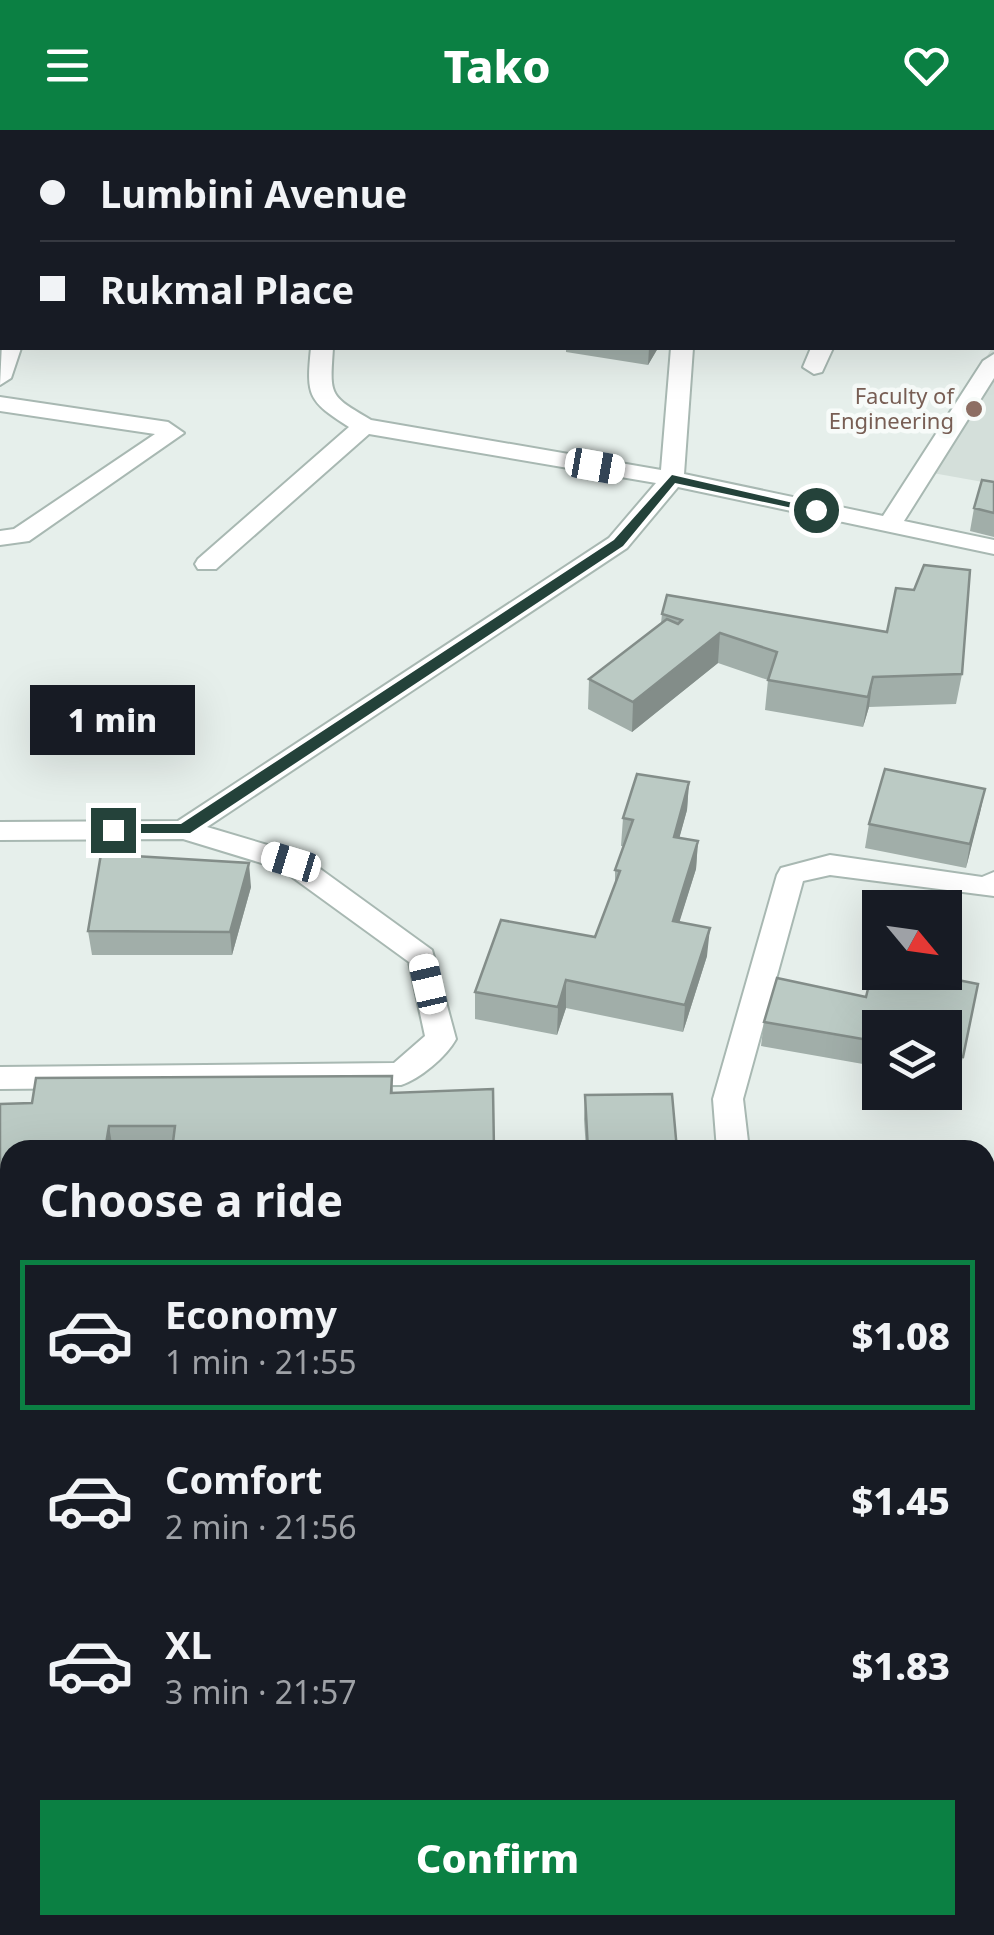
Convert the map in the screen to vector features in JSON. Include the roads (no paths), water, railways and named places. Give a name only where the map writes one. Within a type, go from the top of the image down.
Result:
[{"type":"street","points":[[0,378],[9,350]]},
{"type":"street","points":[[322,350],[318,386],[326,403],[364,426],[672,479],[994,547]]},
{"type":"street","points":[[184,830],[618,543],[672,479],[682,350]]},
{"type":"street","points":[[889,524],[994,361]]},
{"type":"street","points":[[0,404],[168,429],[172,433],[20,536],[0,538]]},
{"type":"street","points":[[207,564],[364,426]]},
{"type":"street","points":[[0,831],[184,830],[291,862],[422,956],[441,1039],[401,1074],[0,1078]]},
{"type":"street","points":[[731,1140],[728,1099],[791,875],[830,865],[988,888],[994,882]]},
{"type":"place","name":"Faculty of Engineering","points":[[974,409]]}]
